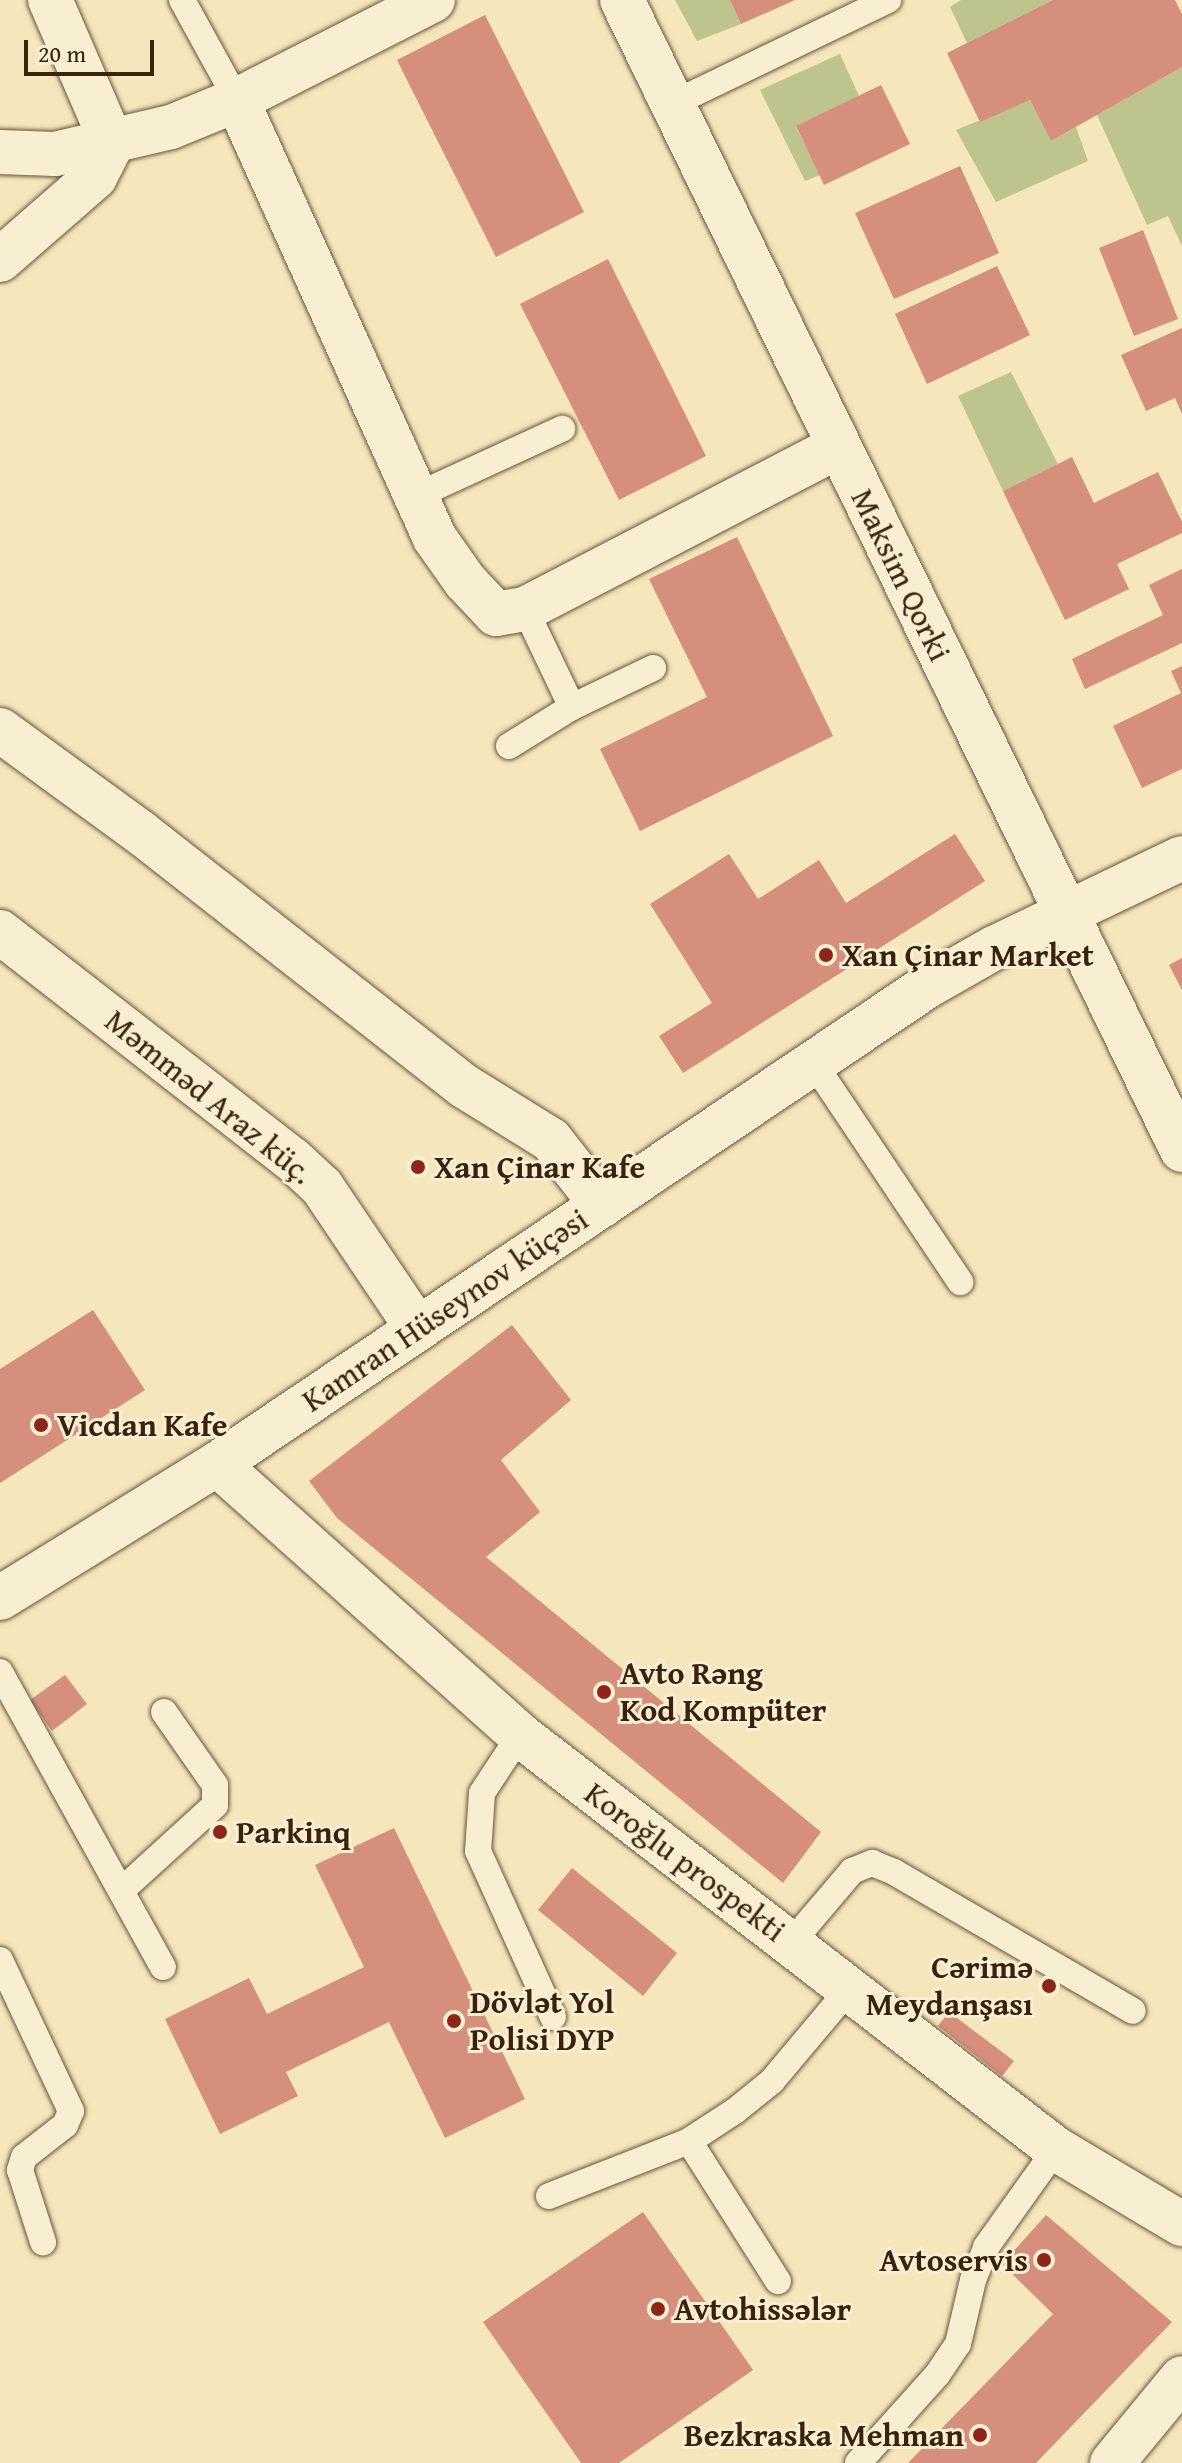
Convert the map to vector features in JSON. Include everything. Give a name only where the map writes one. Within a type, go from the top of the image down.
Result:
[{"type":"street","points":[[50,0],[112,143]]},
{"type":"street","points":[[0,152],[55,154],[171,127],[237,100],[433,0]]},
{"type":"street","name":"Maksim Qorki","points":[[622,0],[838,447],[1069,912],[1182,1150]]},
{"type":"street","points":[[237,100],[434,537],[465,581],[496,614],[525,609],[838,447]]},
{"type":"street","points":[[0,260],[95,177],[112,143]]},
{"type":"street","points":[[0,730],[140,832],[464,1086],[551,1140],[602,1205]]},
{"type":"street","name":"Kamran Hüseynov küçəsi","points":[[0,1598],[217,1464],[929,985],[994,948],[1182,858]]},
{"type":"street","name":"Məmməd Araz küç.","points":[[0,932],[292,1159],[322,1187],[417,1328]]},
{"type":"street","name":"Koroğlu prospekti","points":[[217,1464],[520,1735],[1056,2149],[1182,2224]]},
{"type":"street","points":[[1112,2463],[1182,2378]]},
{"type":"lane","points":[[182,0],[237,100]]},
{"type":"lane","points":[[672,104],[851,8],[888,0]]},
{"type":"lane","points":[[416,496],[562,429]]},
{"type":"lane","points":[[525,609],[572,707]]},
{"type":"lane","points":[[509,746],[572,707],[653,668]]},
{"type":"lane","points":[[813,1062],[960,1282]]},
{"type":"lane","points":[[0,1672],[163,1967]]},
{"type":"lane","points":[[122,1890],[215,1805],[215,1785],[164,1712]]},
{"type":"lane","points":[[520,1735],[482,1793],[478,1851],[553,2017]]},
{"type":"lane","points":[[791,1943],[852,1871],[872,1863],[894,1872],[1133,2011]]},
{"type":"lane","points":[[0,1960],[71,2111],[65,2125],[24,2157],[20,2170],[43,2242]]},
{"type":"lane","points":[[549,2196],[689,2141],[772,2081],[850,1988]]},
{"type":"lane","points":[[689,2141],[778,2281]]},
{"type":"lane","points":[[858,2463],[937,2375],[958,2344],[973,2280],[986,2247],[1056,2149]]},
{"type":"green space","points":[[675,0],[730,0],[741,24],[697,41]]},
{"type":"green space","points":[[961,0],[1053,0],[967,43],[950,7]]},
{"type":"green space","points":[[840,54],[859,96],[796,127],[820,175],[805,181],[760,90]]},
{"type":"green space","points":[[1182,67],[1182,246],[1168,216],[1147,225],[1097,115]]},
{"type":"green space","points":[[1030,100],[1051,141],[1076,127],[1088,161],[996,202],[956,130]]},
{"type":"green space","points":[[1011,372],[1058,464],[1003,491],[958,396]]},
{"type":"building","points":[[730,0],[795,0],[741,24]]},
{"type":"building","points":[[1053,0],[1175,0],[1182,14],[1182,67],[1051,141],[1030,100],[980,122],[947,53]]},
{"type":"building","points":[[485,15],[584,212],[496,257],[397,60]]},
{"type":"building","points":[[881,85],[910,144],[824,185],[796,126]]},
{"type":"building","points":[[960,166],[999,253],[894,299],[855,213]]},
{"type":"building","points":[[1143,230],[1178,319],[1134,336],[1099,248]]},
{"type":"building","points":[[608,259],[706,456],[619,500],[520,304]]},
{"type":"building","points":[[997,266],[1030,335],[927,384],[895,314]]},
{"type":"building","points":[[1182,328],[1182,414],[1175,398],[1146,411],[1121,355]]},
{"type":"building","points":[[1072,457],[1094,503],[1158,472],[1182,522],[1182,533],[1117,564],[1129,589],[1065,620],[1003,491]]},
{"type":"building","points":[[737,537],[833,736],[640,831],[600,749],[707,697],[649,579]]},
{"type":"building","points":[[1182,569],[1182,643],[1085,689],[1072,659],[1163,615],[1149,585]]},
{"type":"building","points":[[1182,666],[1182,769],[1142,788],[1113,726],[1181,693],[1171,671]]},
{"type":"building","points":[[955,834],[985,881],[683,1073],[659,1036],[712,1003],[650,904],[729,854],[758,899],[819,860],[846,903]]},
{"type":"building","points":[[1182,958],[1182,990],[1169,965]]},
{"type":"building","points":[[93,1310],[145,1390],[0,1483],[0,1369]]},
{"type":"building","points":[[512,1325],[571,1400],[501,1460],[540,1512],[486,1557],[821,1832],[783,1883],[337,1518],[309,1481]]},
{"type":"building","points":[[65,1675],[87,1704],[52,1731],[30,1700]]},
{"type":"building","points":[[394,1828],[525,2099],[445,2138],[389,2022],[286,2072],[298,2096],[220,2134],[165,2019],[249,1978],[267,2014],[364,1967],[315,1865]]},
{"type":"building","points":[[572,1868],[677,1953],[643,1996],[538,1910]]},
{"type":"building","points":[[949,2012],[1014,2061],[1002,2076],[938,2026]]},
{"type":"building","points":[[643,2212],[753,2370],[619,2463],[581,2463],[483,2322]]},
{"type":"building","points":[[1046,2215],[1172,2322],[1036,2463],[908,2463],[1053,2314],[1002,2264]]},
{"type":"place","name":"Xan Çinar Market","points":[[826,955]]},
{"type":"place","name":"Xan Çinar Kafe","points":[[418,1167]]},
{"type":"place","name":"Vicdan Kafe","points":[[41,1425]]},
{"type":"place","name":"Avto Rəng Kod Kompüter","points":[[604,1692]]},
{"type":"place","name":"Parkinq","points":[[220,1832]]},
{"type":"place","name":"Cərimə Meydanşası","points":[[1049,1986]]},
{"type":"place","name":"Dövlət Yol Polisi DYP","points":[[454,2021]]},
{"type":"place","name":"Avtoservis","points":[[1044,2260]]},
{"type":"place","name":"Avtohissələr","points":[[658,2309]]},
{"type":"place","name":"Bezkraska Mehman","points":[[980,2435]]}]
